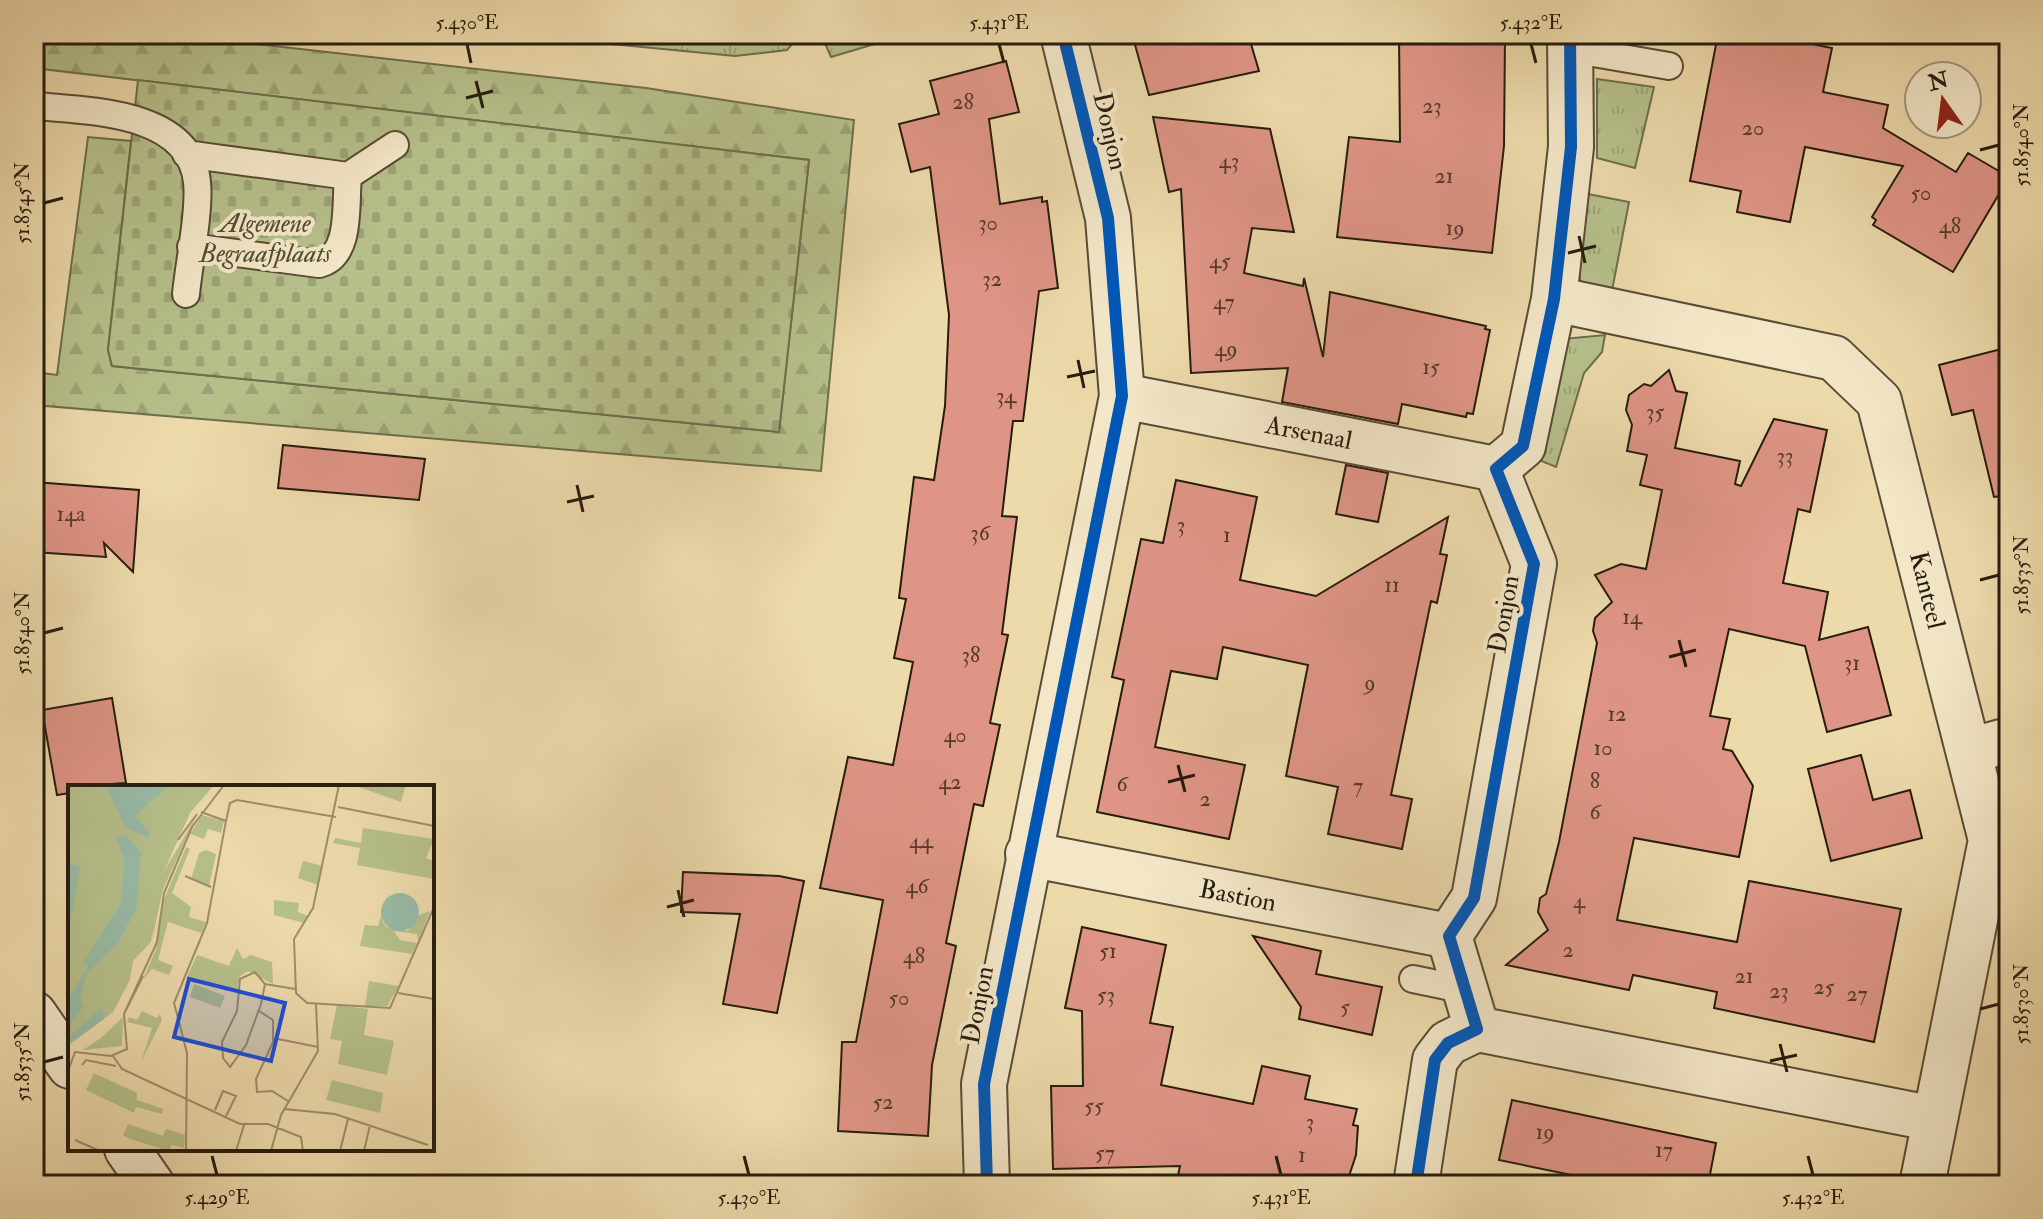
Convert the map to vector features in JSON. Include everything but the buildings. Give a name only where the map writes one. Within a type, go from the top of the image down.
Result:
[{"type":"street","name":"Donjon","points":[[987,1185],[984,1084],[1122,396],[1108,218],[1063,34]]},
{"type":"street","points":[[1496,469],[1523,446],[1554,299],[1571,147],[1570,42]]},
{"type":"street","name":"Kanteel","points":[[1554,299],[1834,358],[1879,401],[1989,745],[1991,840],[1922,1185]]},
{"type":"street","name":"Arsenaal","points":[[1122,396],[1496,469]]},
{"type":"street","name":"Donjon","points":[[1449,936],[1474,898],[1534,564],[1496,469]]},
{"type":"street","name":"Bastion","points":[[1028,854],[1449,936]]},
{"type":"street","points":[[1449,936],[1472,1010]]},
{"type":"street","points":[[1472,1010],[1935,1119]]},
{"type":"street","points":[[1416,1185],[1435,1060],[1472,1010]]},
{"type":"street","points":[[34,1014],[68,1063]]},
{"type":"street","points":[[128,1151],[152,1185]]},
{"type":"lane","points":[[1570,42],[1669,66]]},
{"type":"lane","points":[[35,112],[125,115],[161,129],[186,154],[198,181],[186,294]]},
{"type":"lane","points":[[186,154],[348,176],[395,145]]},
{"type":"lane","points":[[191,247],[319,264],[331,261],[341,251],[348,176]]},
{"type":"lane","points":[[1413,979],[1472,1010]]},
{"type":"green space","points":[[34,34],[168,34],[646,88],[854,120],[821,471],[34,405],[34,372],[57,375],[88,137],[131,141],[108,350],[112,366],[779,432],[809,160],[34,68]]},
{"type":"green space","points":[[508,34],[801,34],[787,50],[735,56]]},
{"type":"green space","points":[[821,34],[908,34],[831,57]]},
{"type":"green space","points":[[1597,79],[1654,87],[1635,168],[1597,158]]},
{"type":"green space","name":"Algemene Begraafplaats","points":[[138,80],[809,160],[779,432],[112,366],[108,350]]},
{"type":"green space","points":[[1588,194],[1629,202],[1611,296],[1580,282],[1579,256]]},
{"type":"green space","points":[[1605,335],[1602,352],[1584,373],[1556,467],[1529,456],[1563,339]]},
{"type":"cycle path","points":[[987,1185],[984,1084],[1122,396],[1108,218],[1063,34]]},
{"type":"cycle path","points":[[1416,1185],[1435,1060],[1448,1043],[1477,1029],[1449,936],[1474,898],[1534,564],[1496,469],[1523,446],[1554,299],[1571,147],[1570,34]]}]
